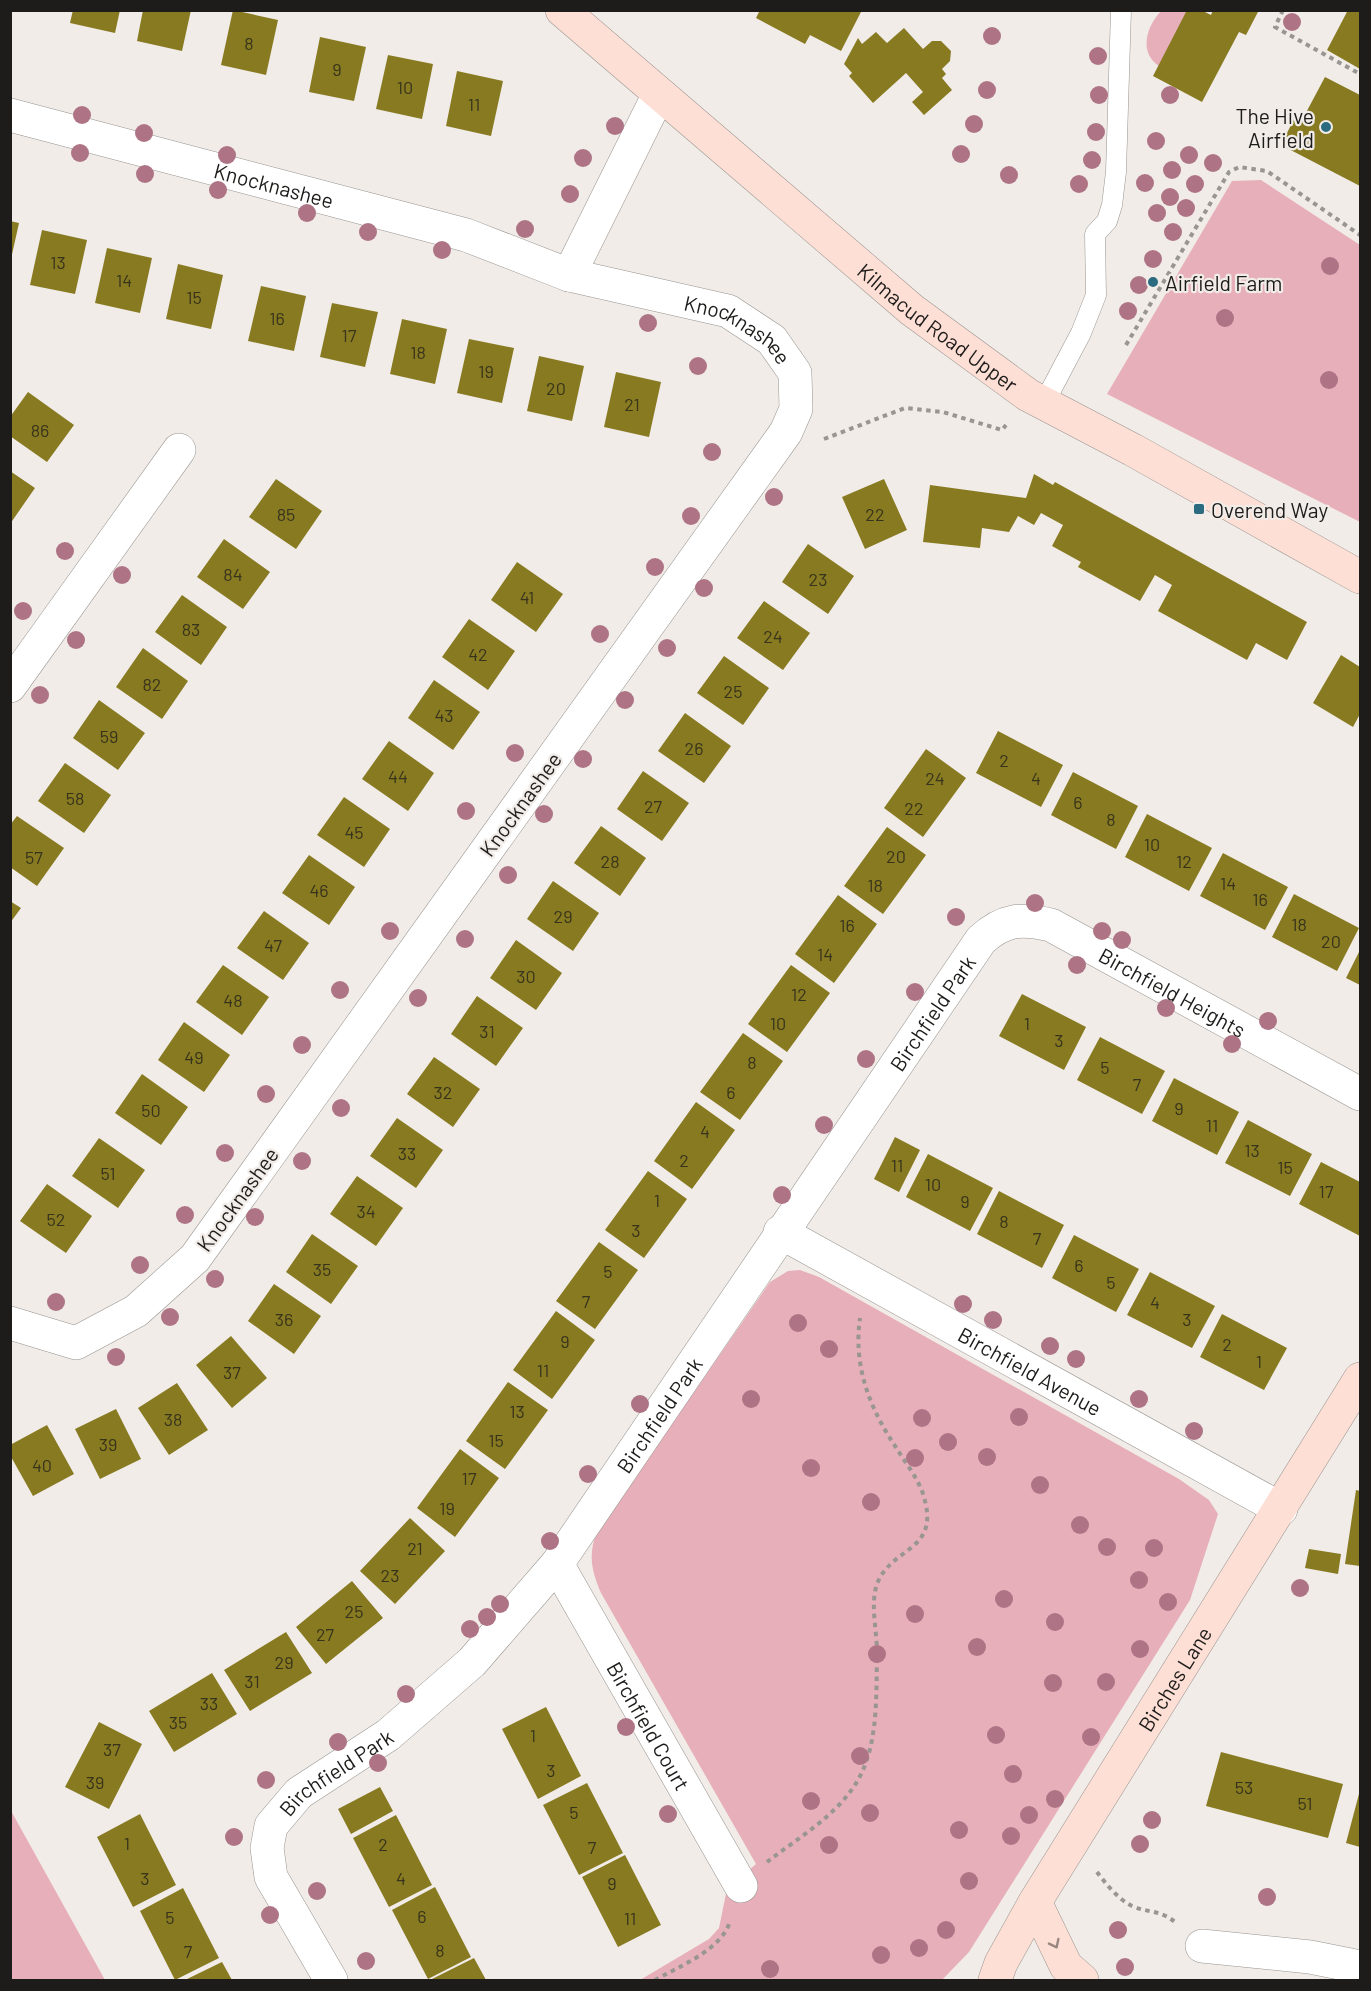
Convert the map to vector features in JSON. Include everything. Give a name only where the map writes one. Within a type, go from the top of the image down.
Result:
[{"type":"street","name":"Kilmacud Road Upper","points":[[562,10],[912,310],[1036,400],[1134,450],[1360,577]]},
{"type":"street","points":[[568,275],[659,94]]},
{"type":"street","name":"Knocknashee","points":[[10,115],[466,235],[568,275],[728,310],[772,340],[795,373],[796,408],[786,432],[195,1258],[136,1311],[76,1343],[10,1323]]},
{"type":"street","points":[[10,686],[179,450]]},
{"type":"street","name":"Birchfield Heights","points":[[981,940],[996,926],[1016,921],[1031,920],[1051,925],[1360,1095]]},
{"type":"street","name":"Birchfield Park","points":[[332,1980],[272,1877],[267,1848],[271,1826],[299,1793],[388,1735],[472,1662],[557,1564],[780,1232],[981,940]]},
{"type":"street","name":"Birchfield Avenue","points":[[780,1232],[1281,1509]]},
{"type":"street","name":"Birches Lane","points":[[995,1980],[1001,1963],[1035,1902],[1360,1379]]},
{"type":"street","name":"Birchfield Court","points":[[557,1564],[741,1886]]},
{"type":"street","points":[[1035,1902],[1066,1966],[1082,1980]]},
{"type":"street","points":[[1202,1946],[1310,1957],[1360,1967]]},
{"type":"lane","points":[[1036,400],[1082,333],[1096,295],[1095,234],[1107,221],[1116,172],[1121,10]]},
{"type":"path","points":[[1283,10],[1275,27],[1360,74]]},
{"type":"path","points":[[1126,345],[1229,172],[1239,166],[1267,171],[1360,235]]},
{"type":"path","points":[[786,432],[815,442],[905,408],[944,412],[1002,430],[1036,400]]},
{"type":"path","points":[[655,1980],[698,1955],[721,1936],[729,1927],[735,1894],[741,1886],[765,1863],[815,1826],[858,1781],[870,1743],[876,1706],[877,1633],[874,1602],[876,1585],[884,1570],[925,1534],[926,1503],[922,1489],[881,1426],[863,1380],[858,1329],[861,1311],[872,1283]]},
{"type":"path","points":[[1074,1839],[1108,1886],[1131,1906],[1166,1914],[1202,1946]]},
{"type":"shaded area","points":[[1161,11],[1187,11],[1159,66],[1148,54],[1147,39],[1152,24]]},
{"type":"shaded area","points":[[1261,180],[1360,245],[1360,522],[1107,394],[1232,181]]},
{"type":"shaded area","points":[[800,1270],[819,1277],[1179,1479],[1209,1500],[1218,1514],[1190,1600],[969,1952],[942,1980],[640,1980],[709,1939],[719,1928],[727,1889],[756,1864],[601,1593],[592,1564],[592,1550],[596,1534],[770,1282],[788,1271]]},
{"type":"shaded area","points":[[10,1809],[105,1980],[11,1980]]},
{"type":"building","points":[[73,10],[120,10],[115,33],[70,23]]},
{"type":"building","points":[[143,10],[191,10],[182,51],[137,41]]},
{"type":"building","points":[[233,10],[278,20],[266,75],[221,65]]},
{"type":"building","points":[[760,10],[862,10],[841,51],[810,35],[805,44],[756,18]]},
{"type":"building","points":[[1187,10],[1201,10],[1211,15],[1213,10],[1259,10],[1246,35],[1239,32],[1202,102],[1153,76]]},
{"type":"building","points":[[1348,10],[1360,10],[1360,69],[1327,50]]},
{"type":"building","points":[[904,28],[923,49],[932,41],[941,41],[951,51],[950,61],[942,69],[946,74],[942,78],[952,90],[924,115],[912,102],[923,92],[906,73],[873,103],[849,76],[852,73],[844,64],[858,38],[862,44],[876,32],[887,43]]},
{"type":"building","points":[[320,37],[366,47],[354,101],[309,92]]},
{"type":"building","points":[[388,55],[433,64],[422,119],[376,109]]},
{"type":"building","points":[[457,71],[503,81],[491,136],[446,126]]},
{"type":"building","name":"The Hive Airfield","points":[[1325,77],[1360,95],[1360,186],[1281,145],[1294,119],[1301,122]]},
{"type":"building","points":[[10,221],[19,223],[11,259],[10,259]]},
{"type":"building","points":[[42,230],[87,240],[75,294],[30,285]]},
{"type":"building","points":[[107,248],[152,258],[140,313],[95,303]]},
{"type":"building","points":[[178,264],[223,275],[211,329],[166,319]]},
{"type":"building","points":[[261,286],[306,296],[294,351],[248,341]]},
{"type":"building","points":[[332,303],[378,312],[365,367],[320,357]]},
{"type":"building","points":[[402,319],[447,329],[435,384],[390,374]]},
{"type":"building","points":[[469,339],[514,348],[502,403],[457,393]]},
{"type":"building","points":[[539,356],[584,366],[572,421],[527,411]]},
{"type":"building","points":[[616,372],[661,382],[649,437],[604,427]]},
{"type":"building","points":[[28,392],[74,425],[47,462],[10,436],[10,417]]},
{"type":"building","points":[[10,471],[35,488],[10,524]]},
{"type":"building","points":[[1034,474],[1053,485],[1055,482],[1307,622],[1287,660],[1256,643],[1247,660],[1158,611],[1172,585],[1155,575],[1140,601],[1078,567],[1081,562],[1052,546],[1063,525],[1041,513],[1034,525],[1018,516],[1009,532],[982,528],[980,548],[923,542],[930,485],[1026,498]]},
{"type":"building","points":[[276,479],[322,511],[296,549],[249,517]]},
{"type":"building","points":[[884,479],[907,530],[865,549],[842,497]]},
{"type":"building","points":[[224,539],[270,572],[243,609],[197,577]]},
{"type":"building","points":[[808,544],[854,576],[828,614],[782,582]]},
{"type":"building","points":[[517,562],[563,594],[536,632],[491,600]]},
{"type":"building","points":[[182,595],[227,627],[201,665],[155,632]]},
{"type":"building","points":[[764,601],[810,633],[783,670],[737,638]]},
{"type":"building","points":[[469,619],[515,651],[488,690],[442,657]]},
{"type":"building","points":[[143,648],[188,681],[162,719],[116,687]]},
{"type":"building","points":[[1341,655],[1360,667],[1360,714],[1353,727],[1313,703]]},
{"type":"building","points":[[724,656],[769,688],[743,725],[697,693]]},
{"type":"building","points":[[434,680],[480,712],[453,750],[408,718]]},
{"type":"building","points":[[99,700],[145,733],[118,770],[73,738]]},
{"type":"building","points":[[685,713],[731,746],[704,783],[658,751]]},
{"type":"building","points":[[998,731],[1063,765],[1041,807],[976,773]]},
{"type":"building","points":[[389,741],[434,773],[408,811],[362,779]]},
{"type":"building","points":[[926,749],[966,778],[923,837],[884,808]]},
{"type":"building","points":[[65,763],[111,795],[84,833],[38,801]]},
{"type":"building","points":[[643,771],[689,803],[662,841],[617,809]]},
{"type":"building","points":[[1073,772],[1138,806],[1116,849],[1051,815]]},
{"type":"building","points":[[344,797],[390,829],[364,867],[317,835]]},
{"type":"building","points":[[1147,814],[1212,848],[1189,891],[1125,857]]},
{"type":"building","points":[[17,816],[64,848],[37,886],[10,867],[10,825]]},
{"type":"building","points":[[601,826],[646,858],[620,896],[574,863]]},
{"type":"building","points":[[887,827],[926,855],[883,914],[844,886]]},
{"type":"building","points":[[1223,853],[1288,887],[1265,930],[1200,896]]},
{"type":"building","points":[[309,855],[355,887],[329,925],[282,893]]},
{"type":"building","points":[[553,881],[599,913],[573,951],[527,919]]},
{"type":"building","points":[[1294,894],[1359,928],[1337,971],[1272,937]]},
{"type":"building","points":[[838,895],[877,924],[834,983],[795,954]]},
{"type":"building","points":[[10,901],[21,908],[10,923]]},
{"type":"building","points":[[264,911],[309,943],[283,980],[237,948]]},
{"type":"building","points":[[516,940],[562,973],[536,1010],[490,978]]},
{"type":"building","points":[[1360,950],[1360,985],[1346,978]]},
{"type":"building","points":[[223,965],[269,997],[242,1035],[196,1002]]},
{"type":"building","points":[[791,965],[830,993],[787,1052],[748,1024]]},
{"type":"building","points":[[1022,994],[1086,1027],[1064,1070],[999,1036]]},
{"type":"building","points":[[477,996],[523,1028],[496,1066],[451,1034]]},
{"type":"building","points":[[184,1022],[230,1055],[204,1092],[158,1060]]},
{"type":"building","points":[[743,1033],[783,1061],[740,1120],[700,1092]]},
{"type":"building","points":[[1100,1037],[1165,1071],[1142,1114],[1077,1080]]},
{"type":"building","points":[[434,1057],[480,1089],[453,1127],[407,1094]]},
{"type":"building","points":[[142,1074],[188,1107],[161,1145],[115,1113]]},
{"type":"building","points":[[1174,1078],[1239,1112],[1217,1155],[1152,1121]]},
{"type":"building","points":[[696,1102],[735,1130],[692,1189],[654,1161]]},
{"type":"building","points":[[397,1118],[443,1150],[416,1188],[370,1156]]},
{"type":"building","points":[[1248,1120],[1312,1154],[1290,1196],[1225,1163]]},
{"type":"building","points":[[895,1137],[920,1150],[899,1192],[874,1179]]},
{"type":"building","points":[[99,1138],[145,1170],[118,1208],[72,1176]]},
{"type":"building","points":[[928,1154],[993,1188],[970,1231],[906,1197]]},
{"type":"building","points":[[1321,1162],[1360,1182],[1360,1236],[1299,1204]]},
{"type":"building","points":[[648,1171],[687,1199],[644,1258],[605,1230]]},
{"type":"building","points":[[357,1176],[403,1208],[376,1246],[330,1214]]},
{"type":"building","points":[[47,1184],[92,1216],[66,1253],[20,1221]]},
{"type":"building","points":[[999,1191],[1064,1225],[1042,1268],[977,1234]]},
{"type":"building","points":[[312,1234],[358,1266],[331,1304],[286,1272]]},
{"type":"building","points":[[1074,1235],[1139,1269],[1116,1312],[1052,1278]]},
{"type":"building","points":[[599,1242],[638,1270],[595,1329],[556,1301]]},
{"type":"building","points":[[1150,1272],[1215,1306],[1192,1348],[1127,1315]]},
{"type":"building","points":[[274,1284],[321,1316],[294,1354],[248,1321]]},
{"type":"building","points":[[556,1311],[595,1340],[552,1399],[513,1370]]},
{"type":"building","points":[[1222,1314],[1287,1348],[1264,1390],[1200,1357]]},
{"type":"building","points":[[231,1336],[267,1378],[232,1408],[196,1365]]},
{"type":"building","points":[[508,1382],[548,1410],[505,1469],[466,1441]]},
{"type":"building","points":[[177,1383],[208,1430],[169,1455],[138,1408]]},
{"type":"building","points":[[116,1409],[141,1459],[100,1479],[75,1429]]},
{"type":"building","points":[[47,1425],[74,1474],[33,1496],[10,1455],[10,1445]]},
{"type":"building","points":[[460,1449],[499,1478],[455,1537],[417,1508]]},
{"type":"building","points":[[1356,1490],[1360,1491],[1360,1566],[1345,1564]]},
{"type":"building","points":[[410,1518],[445,1551],[395,1604],[360,1571]]},
{"type":"building","points":[[1309,1549],[1341,1554],[1338,1574],[1305,1568]]},
{"type":"building","points":[[352,1581],[383,1618],[326,1664],[296,1627]]},
{"type":"building","points":[[286,1632],[312,1673],[250,1711],[224,1670]]},
{"type":"building","points":[[212,1673],[237,1714],[174,1752],[149,1711]]},
{"type":"building","points":[[546,1707],[581,1776],[538,1799],[502,1729]]},
{"type":"building","points":[[99,1722],[142,1744],[109,1809],[65,1787]]},
{"type":"building","points":[[1221,1752],[1343,1784],[1328,1838],[1206,1806]]},
{"type":"building","points":[[587,1783],[623,1853],[579,1875],[543,1805]]},
{"type":"building","points":[[380,1787],[393,1811],[351,1834],[338,1809]]},
{"type":"building","points":[[1360,1790],[1360,1847],[1346,1843]]},
{"type":"building","points":[[140,1814],[176,1885],[133,1907],[97,1837]]},
{"type":"building","points":[[396,1815],[432,1885],[389,1907],[353,1838]]},
{"type":"building","points":[[625,1855],[661,1925],[618,1947],[582,1877]]},
{"type":"building","points":[[435,1887],[471,1957],[428,1979],[392,1910]]},
{"type":"building","points":[[183,1888],[219,1958],[175,1980],[140,1911]]},
{"type":"building","points":[[474,1958],[486,1980],[430,1980]]},
{"type":"building","points":[[222,1962],[232,1980],[185,1980]]},
{"type":"place","name":"The Hive Airfield","points":[[1326,127]]},
{"type":"place","name":"Airfield Farm","points":[[1153,282]]},
{"type":"place","name":"Overend Way","points":[[1199,509]]}]
